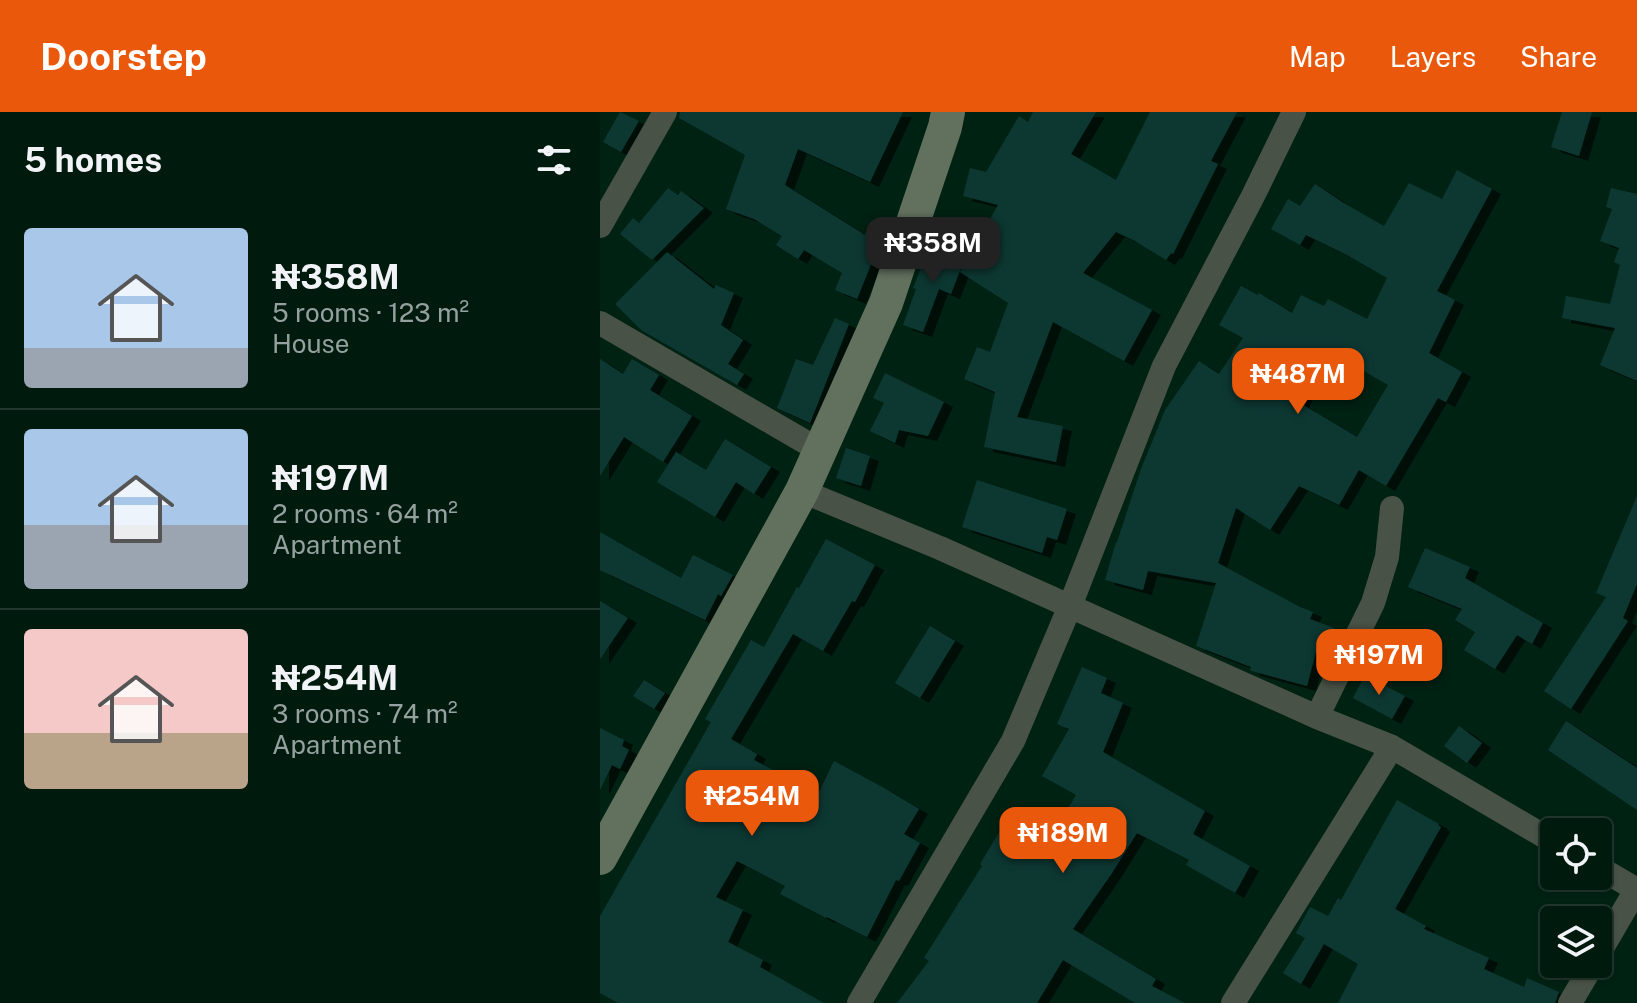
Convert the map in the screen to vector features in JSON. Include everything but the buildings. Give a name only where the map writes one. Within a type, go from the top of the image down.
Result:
[{"type":"street","points":[[600,226],[665,112]]},
{"type":"street","points":[[600,858],[802,491],[886,303],[948,112]]},
{"type":"street","points":[[859,1003],[1013,741],[1070,606],[1164,366],[1294,112]]},
{"type":"street","points":[[600,323],[819,450]]},
{"type":"street","points":[[802,491],[940,548],[1317,717],[1392,747],[1540,834]]},
{"type":"street","points":[[1317,717],[1373,603],[1387,557],[1392,508]]},
{"type":"street","points":[[1233,1003],[1392,747]]},
{"type":"street","points":[[1612,875],[1637,890],[1612,932]]},
{"type":"street","points":[[1570,1003],[1585,978]]}]
